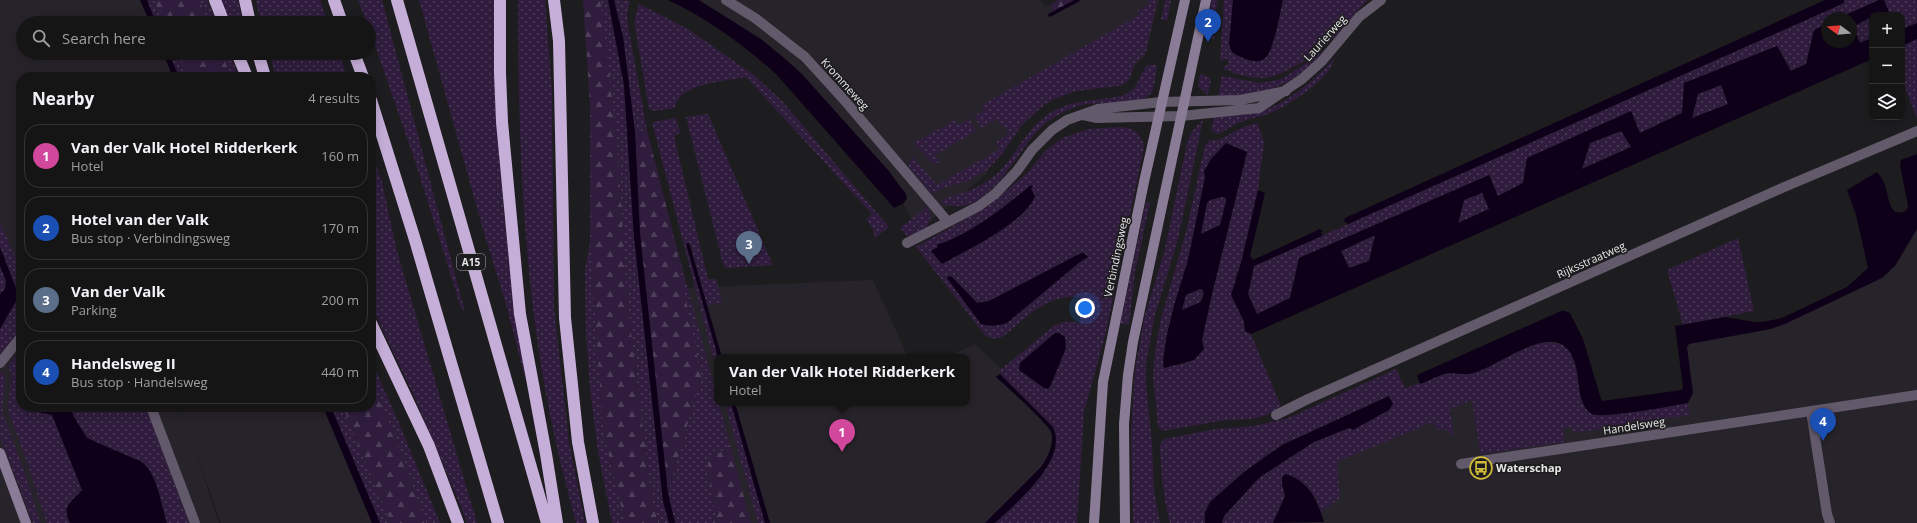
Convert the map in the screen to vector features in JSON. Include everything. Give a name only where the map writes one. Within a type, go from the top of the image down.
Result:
[{"type":"highway","points":[[215,0],[221,16]]},
{"type":"highway","points":[[245,0],[248,16]]},
{"type":"highway","points":[[334,0],[340,16]]},
{"type":"highway","name":"A15","points":[[397,0],[547,523]]},
{"type":"highway","points":[[500,0],[500,74],[502,122],[520,314],[557,523]]},
{"type":"highway","points":[[554,0],[559,48],[565,318],[578,442],[594,523]]},
{"type":"highway","points":[[240,60],[245,72]]},
{"type":"highway","points":[[260,60],[264,72]]},
{"type":"highway","points":[[357,60],[361,72]]},
{"type":"highway","points":[[376,116],[416,240],[498,523]]},
{"type":"highway","points":[[376,335],[428,446],[458,523]]},
{"type":"street","name":"Krommeweg","points":[[726,0],[755,18],[805,58],[846,101],[948,222]]},
{"type":"street","name":"Verbindingsweg","points":[[1094,523],[1103,382],[1161,102],[1185,0]]},
{"type":"street","points":[[1125,523],[1124,424],[1128,375],[1141,300],[1206,0]]},
{"type":"street","name":"Laurierweg","points":[[1158,117],[1259,108],[1302,79],[1322,61],[1359,17],[1381,0]]},
{"type":"street","name":"Laurierweg","points":[[1161,102],[1240,100],[1286,91]]},
{"type":"street","points":[[907,243],[979,206],[995,194],[1017,171],[1032,150],[1052,130],[1067,120],[1098,109],[1161,102]]},
{"type":"street","points":[[1083,114],[1097,118],[1158,117]]},
{"type":"street","name":"Rijksstraatweg","points":[[1276,415],[1308,399],[1641,251],[1917,131]]},
{"type":"street","points":[[0,363],[16,343]]},
{"type":"street","name":"Handelsweg","points":[[1461,464],[1917,395]]},
{"type":"street","points":[[1811,411],[1827,520]]},
{"type":"street","points":[[154,412],[195,523]]},
{"type":"street","points":[[1,458],[26,523]]},
{"type":"shaded area","points":[[0,0],[179,0],[186,16],[16,16],[16,60],[205,60],[211,72],[16,72],[16,412],[180,412],[182,417],[180,412],[325,412],[372,523],[221,523],[195,450],[219,523],[0,523]]},
{"type":"shaded area","points":[[140,0],[147,0],[153,16],[147,16]]},
{"type":"shaded area","points":[[608,0],[614,0],[623,37],[635,132],[640,234],[668,493],[675,523],[669,523],[663,501],[634,237],[624,85]]},
{"type":"shaded area","points":[[668,0],[699,0],[761,39],[784,58],[801,73],[888,170],[906,194],[907,198],[904,203],[894,208],[777,75],[765,64],[725,33],[697,15]]},
{"type":"shaded area","points":[[690,0],[1040,0],[1045,6],[1058,6],[1069,0],[1159,0],[1145,56],[1118,82],[1065,89],[1025,112],[986,174],[919,231],[895,190],[829,109]]},
{"type":"shaded area","points":[[1233,0],[1283,0],[1274,41],[1268,55],[1261,61],[1252,61],[1232,52],[1229,44]]},
{"type":"shaded area","points":[[1825,0],[1844,0],[1844,3],[1348,224],[1344,221],[1345,218]]},
{"type":"shaded area","points":[[1879,0],[1884,0],[1889,12],[1869,12],[1869,18],[1857,25],[1857,12],[1852,12]]},
{"type":"shaded area","points":[[1917,23],[1917,39],[1905,45],[1905,28]]},
{"type":"shaded area","points":[[1821,27],[1821,48],[1857,48],[1857,36],[1860,43],[1869,39],[1869,60],[1251,334],[1245,331],[1244,321],[1231,295],[1241,263],[1258,190],[1265,193],[1250,256],[1253,260],[1320,229],[1323,232],[1321,232],[1322,236],[1254,266],[1248,294],[1257,314],[1290,298],[1299,258],[1489,175],[1498,196],[1523,183],[1527,158],[1631,111],[1640,133],[1682,113],[1684,83],[1777,46],[1791,71],[1806,64],[1814,30]],"holes":[[[1721,85],[1728,104],[1692,118],[1698,94]],[[1621,131],[1631,147],[1582,169],[1590,143]],[[1482,193],[1489,209],[1458,223],[1464,200]],[[1375,235],[1369,261],[1349,268],[1341,251]]]},
{"type":"shaded area","points":[[166,60],[172,60],[177,72],[171,72]]},
{"type":"shaded area","points":[[1226,143],[1247,152],[1212,294],[1202,340],[1204,349],[1194,360],[1164,368],[1163,361],[1167,334],[1188,260],[1205,177],[1204,171],[1211,159]],"holes":[[[1222,197],[1226,198],[1226,201],[1220,225],[1201,234],[1207,203],[1210,200]],[[1200,289],[1204,293],[1201,302],[1182,310],[1186,295]]]},
{"type":"shaded area","points":[[1917,154],[1917,229],[1895,266],[1882,278],[1785,324],[1771,329],[1689,344],[1687,347],[1693,393],[1688,403],[1623,414],[1592,414],[1584,406],[1582,401],[1577,372],[1570,353],[1560,344],[1547,342],[1532,346],[1484,369],[1470,374],[1449,373],[1420,384],[1417,375],[1561,311],[1565,311],[1570,313],[1583,339],[1601,399],[1603,401],[1682,390],[1683,387],[1675,326],[1725,317],[1755,322],[1782,318],[1847,287],[1868,268],[1856,215],[1847,190],[1877,172],[1884,183],[1892,208],[1895,212],[1903,212],[1908,206],[1900,165],[1901,160]]},
{"type":"shaded area","points":[[1031,185],[1033,186],[1031,189],[1035,196],[1020,216],[1008,226],[942,264],[931,251],[938,247],[937,245],[939,243],[940,244],[953,239],[977,226]]},
{"type":"shaded area","points":[[1917,220],[1917,523],[1208,523],[1298,440],[1563,317],[1598,405],[1687,393],[1683,339],[1767,326],[1865,281]]},
{"type":"shaded area","points":[[689,243],[721,354],[717,354],[686,244]]},
{"type":"shaded area","points":[[0,247],[16,288],[16,301],[0,329],[0,294],[5,289],[6,281],[0,266]]},
{"type":"shaded area","points":[[1081,253],[1084,253],[1088,257],[1007,323],[997,325],[988,326],[981,324],[947,278],[950,276],[952,277],[977,303],[989,301]]},
{"type":"shaded area","points":[[873,280],[907,354],[714,354],[714,406],[970,406],[970,354],[953,354],[975,344],[1055,420],[1061,452],[1015,523],[743,523],[677,288]]},
{"type":"shaded area","points":[[1055,333],[1059,333],[1065,337],[1066,348],[1048,389],[1044,388],[1019,370],[1020,363]]},
{"type":"shaded area","points":[[1000,374],[1053,427],[1056,440],[1054,453],[1047,467],[1027,493],[995,523],[985,523],[1041,467],[1046,460],[1052,441],[1051,432],[1043,422],[996,377]]},
{"type":"shaded area","points":[[1389,396],[1393,404],[1389,410],[1353,430],[1349,428],[1314,442],[1260,477],[1224,516],[1222,523],[1205,523],[1205,512],[1210,502],[1244,472],[1282,445]]},
{"type":"shaded area","points":[[732,406],[736,406],[770,523],[765,523]]},
{"type":"shaded area","points":[[38,412],[72,412],[87,438],[142,462],[153,476],[167,523],[70,523],[67,517],[68,505],[82,490],[52,415]]},
{"type":"shaded area","points":[[325,412],[333,412],[380,523],[372,523]]},
{"type":"shaded area","points":[[1286,474],[1294,477],[1307,487],[1315,499],[1324,522],[1273,523],[1285,496],[1282,477]]},
{"type":"green space","points":[[147,0],[154,0],[161,16],[153,16]]},
{"type":"green space","points":[[154,0],[199,0],[206,16],[161,16]]},
{"type":"green space","points":[[199,0],[207,0],[214,16],[206,16]]},
{"type":"green space","points":[[220,0],[238,0],[241,16],[226,16]]},
{"type":"green space","points":[[256,0],[320,0],[326,16],[259,16]]},
{"type":"green space","points":[[358,0],[382,0],[465,312],[461,308],[415,161],[376,48],[376,16],[364,16]]},
{"type":"green space","points":[[419,0],[494,0],[495,97],[503,202],[508,254],[526,382],[507,308],[482,226]]},
{"type":"green space","points":[[518,0],[545,0],[552,92],[554,308],[569,442],[585,523],[576,523],[563,472],[551,420],[534,316],[528,263],[521,158]]},
{"type":"green space","points":[[583,0],[600,0],[602,10],[617,142],[627,299],[651,495],[658,523],[625,523],[606,443],[602,416],[590,241],[590,106]]},
{"type":"green space","points":[[600,0],[608,0],[624,85],[634,237],[663,501],[669,523],[658,523],[651,495],[627,299],[617,142]]},
{"type":"green space","points":[[614,0],[630,1],[627,14],[628,25],[647,130],[635,132],[623,37]]},
{"type":"green space","points":[[1058,0],[1078,0],[1055,13],[1050,5]]},
{"type":"green space","points":[[1148,0],[1157,0],[1146,52],[1135,63],[1131,76],[1126,83],[1119,86],[1076,91],[1045,104],[1021,126],[1002,154],[988,169],[968,181],[943,188],[932,194],[909,167],[910,160],[913,157],[937,185],[1000,149],[996,142],[1009,134],[1004,125],[1001,127],[997,119],[981,128],[974,116],[985,110],[982,105],[1139,15],[1137,11],[1150,4]]},
{"type":"green space","points":[[1165,0],[1171,0],[1167,21],[1161,19]]},
{"type":"green space","points":[[1211,0],[1217,0],[1214,39],[1208,38]]},
{"type":"green space","points":[[1224,0],[1233,0],[1230,48],[1237,56],[1269,54],[1283,0],[1368,0],[1336,36],[1312,56],[1280,74],[1271,77],[1254,78],[1224,70],[1224,67],[1229,63],[1226,58],[1220,62]]},
{"type":"green space","points":[[1844,0],[1879,0],[1852,12],[1824,12],[1844,3]]},
{"type":"green space","points":[[1884,0],[1917,0],[1917,23],[1905,28],[1905,12],[1889,12]]},
{"type":"green space","points":[[639,4],[688,29],[754,75],[783,102],[889,227],[875,238],[873,229],[866,219],[872,214],[746,77],[716,82],[694,88],[685,93],[678,100],[675,108],[655,111],[649,109],[634,21]]},
{"type":"green space","points":[[1821,13],[1821,27],[1814,30],[1806,64],[1790,71],[1781,51],[1685,83],[1682,113],[1640,133],[1631,111],[1523,183],[1497,197],[1490,175],[1299,258],[1290,298],[1257,314],[1248,294],[1254,266]]},
{"type":"green space","points":[[1869,18],[1869,39],[1860,43],[1857,36],[1857,25]]},
{"type":"green space","points":[[1917,39],[1917,119],[1905,88],[1905,45]]},
{"type":"green space","points":[[1326,49],[1301,73],[1278,86],[1251,94],[1218,97],[1222,76],[1260,83],[1282,79]]},
{"type":"green space","points":[[1334,59],[1326,74],[1318,83],[1298,98],[1267,114],[1238,123],[1220,133],[1217,134],[1211,131],[1214,117],[1259,112],[1284,101],[1311,81]]},
{"type":"green space","points":[[172,60],[181,60],[187,72],[177,72]]},
{"type":"green space","points":[[181,60],[224,60],[230,72],[187,72]]},
{"type":"green space","points":[[224,60],[232,60],[237,72],[230,72]]},
{"type":"green space","points":[[271,60],[341,60],[345,72],[275,72]]},
{"type":"green space","points":[[1148,65],[1157,65],[1153,89],[1147,97],[1131,102],[1087,104],[1060,114],[1046,123],[1035,134],[1001,179],[988,192],[974,202],[959,206],[942,203],[943,199],[978,187],[993,177],[1006,164],[1030,131],[1047,115],[1075,103],[1124,95],[1134,88],[1142,72]]},
{"type":"green space","points":[[1200,74],[1209,77],[1211,80],[1208,95],[1198,86]]},
{"type":"green space","points":[[1721,85],[1729,104],[1692,119],[1698,94]]},
{"type":"green space","points":[[708,114],[773,265],[726,268],[723,264],[686,117]]},
{"type":"green space","points":[[676,118],[680,133],[674,136],[708,279],[716,279],[722,302],[707,306],[690,243],[686,244],[717,354],[714,354],[714,360],[652,122]]},
{"type":"green space","points":[[969,119],[976,131],[935,155],[939,162],[935,164],[931,162],[914,143],[955,120],[958,125]]},
{"type":"green space","points":[[1203,120],[1178,239],[1155,315],[1146,363],[1146,384],[1152,443],[1154,491],[1160,523],[1133,523],[1131,433],[1135,369],[1145,315],[1164,253],[1188,139],[1193,130]]},
{"type":"green space","points":[[1257,123],[1264,143],[1258,190],[1241,263],[1235,279],[1240,315],[1244,321],[1245,331],[1251,334],[1281,406],[1267,415],[1252,419],[1225,420],[1163,431],[1158,426],[1153,377],[1155,351],[1161,319],[1187,228],[1205,145],[1210,140],[1219,140],[1241,128]],"holes":[[[1247,152],[1202,340],[1204,349],[1186,363],[1163,366],[1169,326],[1193,241],[1205,177],[1204,169]]]},
{"type":"green space","points":[[1121,127],[1130,129],[1137,132],[1143,142],[1144,147],[1106,332],[1084,412],[1077,523],[995,523],[1027,492],[1048,467],[1054,453],[1056,440],[1053,427],[1000,374],[999,371],[1054,326],[1066,322],[1079,323],[1084,298],[1061,298],[1050,302],[1031,313],[1004,336],[999,338],[991,338],[984,334],[916,247],[987,207],[1027,173],[1045,151],[1062,138],[1088,129]],"holes":[[[1003,208],[1024,212],[1010,224],[982,242],[931,251],[975,227]],[[1088,257],[981,324],[947,278],[952,277],[977,303],[989,301]]]},
{"type":"green space","points":[[647,130],[674,237],[701,377],[668,493],[640,234],[635,132]]},
{"type":"green space","points":[[1622,131],[1631,147],[1581,169],[1590,143]]},
{"type":"green space","points":[[376,165],[382,182],[397,251],[477,523],[467,523],[414,396],[376,316]]},
{"type":"green space","points":[[1482,192],[1489,209],[1458,223],[1464,200]]},
{"type":"green space","points":[[1222,197],[1226,198],[1226,201],[1220,225],[1200,234],[1207,203],[1210,200]]},
{"type":"green space","points":[[1146,202],[1150,203],[1135,272],[1129,325],[1120,324]]},
{"type":"green space","points":[[927,207],[931,215],[927,227],[911,236],[907,236],[900,228]]},
{"type":"green space","points":[[0,222],[16,259],[16,288],[0,247]]},
{"type":"green space","points":[[1376,235],[1369,261],[1349,268],[1341,251]]},
{"type":"green space","points":[[674,237],[714,386],[714,406],[720,406],[730,445],[708,461],[708,471],[717,523],[675,523],[668,493],[701,377]]},
{"type":"green space","points":[[1738,238],[1754,311],[1683,325],[1667,270]]},
{"type":"green space","points":[[590,241],[602,416],[606,443],[625,523],[612,523],[598,452],[590,388],[586,334],[585,270]]},
{"type":"green space","points":[[0,266],[6,281],[5,289],[0,294]]},
{"type":"green space","points":[[1198,289],[1202,289],[1203,294],[1200,301],[1190,308],[1182,310],[1185,296]]},
{"type":"green space","points":[[16,301],[16,335],[0,355],[0,329]]},
{"type":"green space","points":[[1546,342],[1564,345],[1570,350],[1574,359],[1582,401],[1596,415],[1688,403],[1690,415],[1573,433],[1572,427],[1563,428],[1565,442],[1480,454],[1472,400],[1450,409],[1454,437],[1445,429],[1437,430],[1433,422],[1337,462],[1340,498],[1321,512],[1316,498],[1282,484],[1285,496],[1273,523],[1222,523],[1224,516],[1260,477],[1314,442],[1349,428],[1389,396],[1282,445],[1244,472],[1204,518],[1205,523],[1170,523],[1164,494],[1161,465],[1160,445],[1164,439],[1216,429],[1254,426],[1288,418],[1396,369],[1405,388],[1448,373],[1470,374],[1533,345]]},
{"type":"green space","points":[[16,356],[16,412],[38,412],[52,415],[82,490],[67,509],[70,523],[47,523],[9,413],[8,403],[12,376],[8,365]]},
{"type":"green space","points":[[3,371],[5,379],[3,414],[26,476],[40,523],[33,523],[0,436],[0,375]]},
{"type":"green space","points":[[376,371],[440,523],[426,523],[394,433],[376,395]]},
{"type":"green space","points":[[376,395],[394,433],[426,523],[391,523],[345,412],[376,412]]},
{"type":"green space","points":[[726,406],[732,406],[765,523],[758,523]]},
{"type":"green space","points":[[72,412],[148,412],[189,523],[167,523],[157,486],[148,469],[142,463],[87,438]]},
{"type":"green space","points":[[333,412],[345,412],[391,523],[380,523]]},
{"type":"green space","points":[[730,445],[751,523],[717,523],[708,471],[708,461]]},
{"type":"waterway","points":[[1050,15],[1078,0]]},
{"type":"place","name":"Hotel van der Valk","points":[[1208,42]]},
{"type":"place","name":"Van der Valk","points":[[749,264]]},
{"type":"place","name":"Handelsweg II","points":[[1823,441]]},
{"type":"place","name":"Van der Valk Hotel Ridderkerk","points":[[842,452]]},
{"type":"place","name":"Waterschap","points":[[1481,468]]}]
